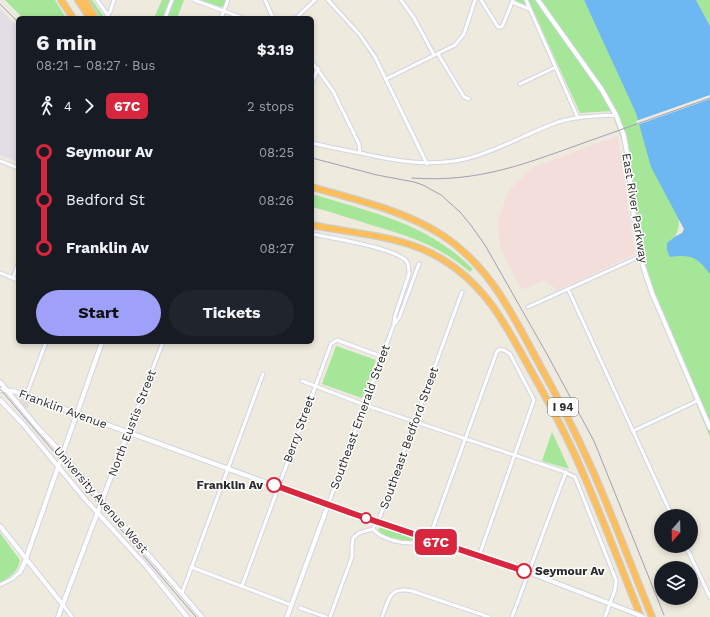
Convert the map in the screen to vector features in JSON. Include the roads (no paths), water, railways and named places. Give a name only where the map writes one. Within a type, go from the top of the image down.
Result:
[{"type":"highway","points":[[61,0],[72,16]]},
{"type":"highway","points":[[78,0],[89,16]]},
{"type":"highway","points":[[85,0],[94,16]]},
{"type":"highway","name":"I 94","points":[[314,188],[393,212],[422,224],[455,244],[471,258],[487,276],[508,306],[568,418],[592,469],[652,617]]},
{"type":"highway","name":"I 94","points":[[314,225],[393,240],[421,248],[440,258],[459,271],[489,300],[511,335],[568,441],[587,482],[642,617]]},
{"type":"street","points":[[96,0],[109,16]]},
{"type":"street","points":[[109,16],[114,0]]},
{"type":"street","points":[[166,16],[172,0]]},
{"type":"street","points":[[194,0],[238,16]]},
{"type":"street","points":[[222,16],[228,0]]},
{"type":"street","points":[[264,0],[272,16]]},
{"type":"street","points":[[298,16],[315,0]]},
{"type":"street","points":[[328,0],[363,39],[375,57],[426,164]]},
{"type":"street","points":[[401,0],[464,97],[469,100]]},
{"type":"street","points":[[386,78],[455,45],[462,37],[475,0]]},
{"type":"street","points":[[481,0],[498,27],[501,28],[512,1],[529,9]]},
{"type":"street","points":[[526,0],[578,118]]},
{"type":"street","name":"East River Parkway","points":[[538,0],[602,90],[616,115],[624,136],[628,153],[632,197],[641,256],[652,293],[710,428]]},
{"type":"street","points":[[314,64],[327,81],[338,101],[358,144],[360,153]]},
{"type":"street","points":[[520,84],[556,67]]},
{"type":"street","points":[[314,78],[318,68]]},
{"type":"street","points":[[314,143],[401,161],[426,164],[454,162],[494,150],[554,123],[578,118],[616,115]]},
{"type":"street","points":[[0,161],[16,167]]},
{"type":"street","points":[[314,234],[382,249],[396,254],[407,262],[409,274],[395,316],[394,324]]},
{"type":"street","points":[[528,307],[641,256]]},
{"type":"street","name":"Southeast Emerald Street","points":[[287,617],[394,324],[399,318],[420,264]]},
{"type":"street","points":[[13,278],[16,270]]},
{"type":"street","points":[[0,273],[16,279]]},
{"type":"street","points":[[568,289],[669,509]]},
{"type":"street","name":"Southeast Bedford Street","points":[[373,529],[375,524],[378,522],[462,292]]},
{"type":"street","name":"Berry Street","points":[[242,586],[331,344],[333,341],[337,340],[383,357]]},
{"type":"street","points":[[26,396],[45,344]]},
{"type":"street","points":[[0,585],[12,579],[20,572],[24,564],[59,468],[76,414],[101,344]]},
{"type":"street","name":"North Eustis Street","points":[[58,617],[162,344]]},
{"type":"street","points":[[330,617],[352,557],[353,538],[360,533],[373,529],[380,536],[394,541],[416,542],[427,539],[430,536],[498,350],[506,351],[510,354],[534,400],[479,556]]},
{"type":"street","points":[[182,593],[263,374]]},
{"type":"street","name":"University Avenue West","points":[[0,382],[202,617]]},
{"type":"street","points":[[302,382],[365,405],[566,472],[575,477],[615,576],[616,585],[605,617]]},
{"type":"street","name":"Franklin Avenue","points":[[0,390],[6,390],[26,396],[328,505],[528,572],[642,617]]},
{"type":"street","name":"University Avenue West","points":[[0,400],[23,424],[67,478],[147,568],[187,617]]},
{"type":"street","points":[[633,431],[698,401]]},
{"type":"street","points":[[512,617],[566,472]]},
{"type":"street","points":[[0,526],[72,617]]},
{"type":"street","points":[[689,553],[710,598]]},
{"type":"street","points":[[191,567],[291,605]]},
{"type":"street","points":[[382,617],[390,596],[396,591],[403,590],[412,591],[489,617]]},
{"type":"street","points":[[300,608],[326,617]]},
{"type":"water","points":[[584,0],[696,0],[710,26],[710,274],[697,260],[693,258],[684,256],[670,257],[667,250],[667,243],[682,233],[684,229],[651,167],[636,113]]},
{"type":"tram line","points":[[0,389],[196,617]]},
{"type":"railway","points":[[0,4],[16,20]]},
{"type":"railway","points":[[412,178],[437,179],[460,177],[503,170],[545,157],[710,98]]},
{"type":"railway","points":[[314,159],[423,185],[441,195],[460,212],[470,224],[485,245],[594,441],[664,615]]},
{"type":"place","name":"Franklin Av","points":[[274,485]]},
{"type":"place","name":"Seymour Av","points":[[524,571]]}]
